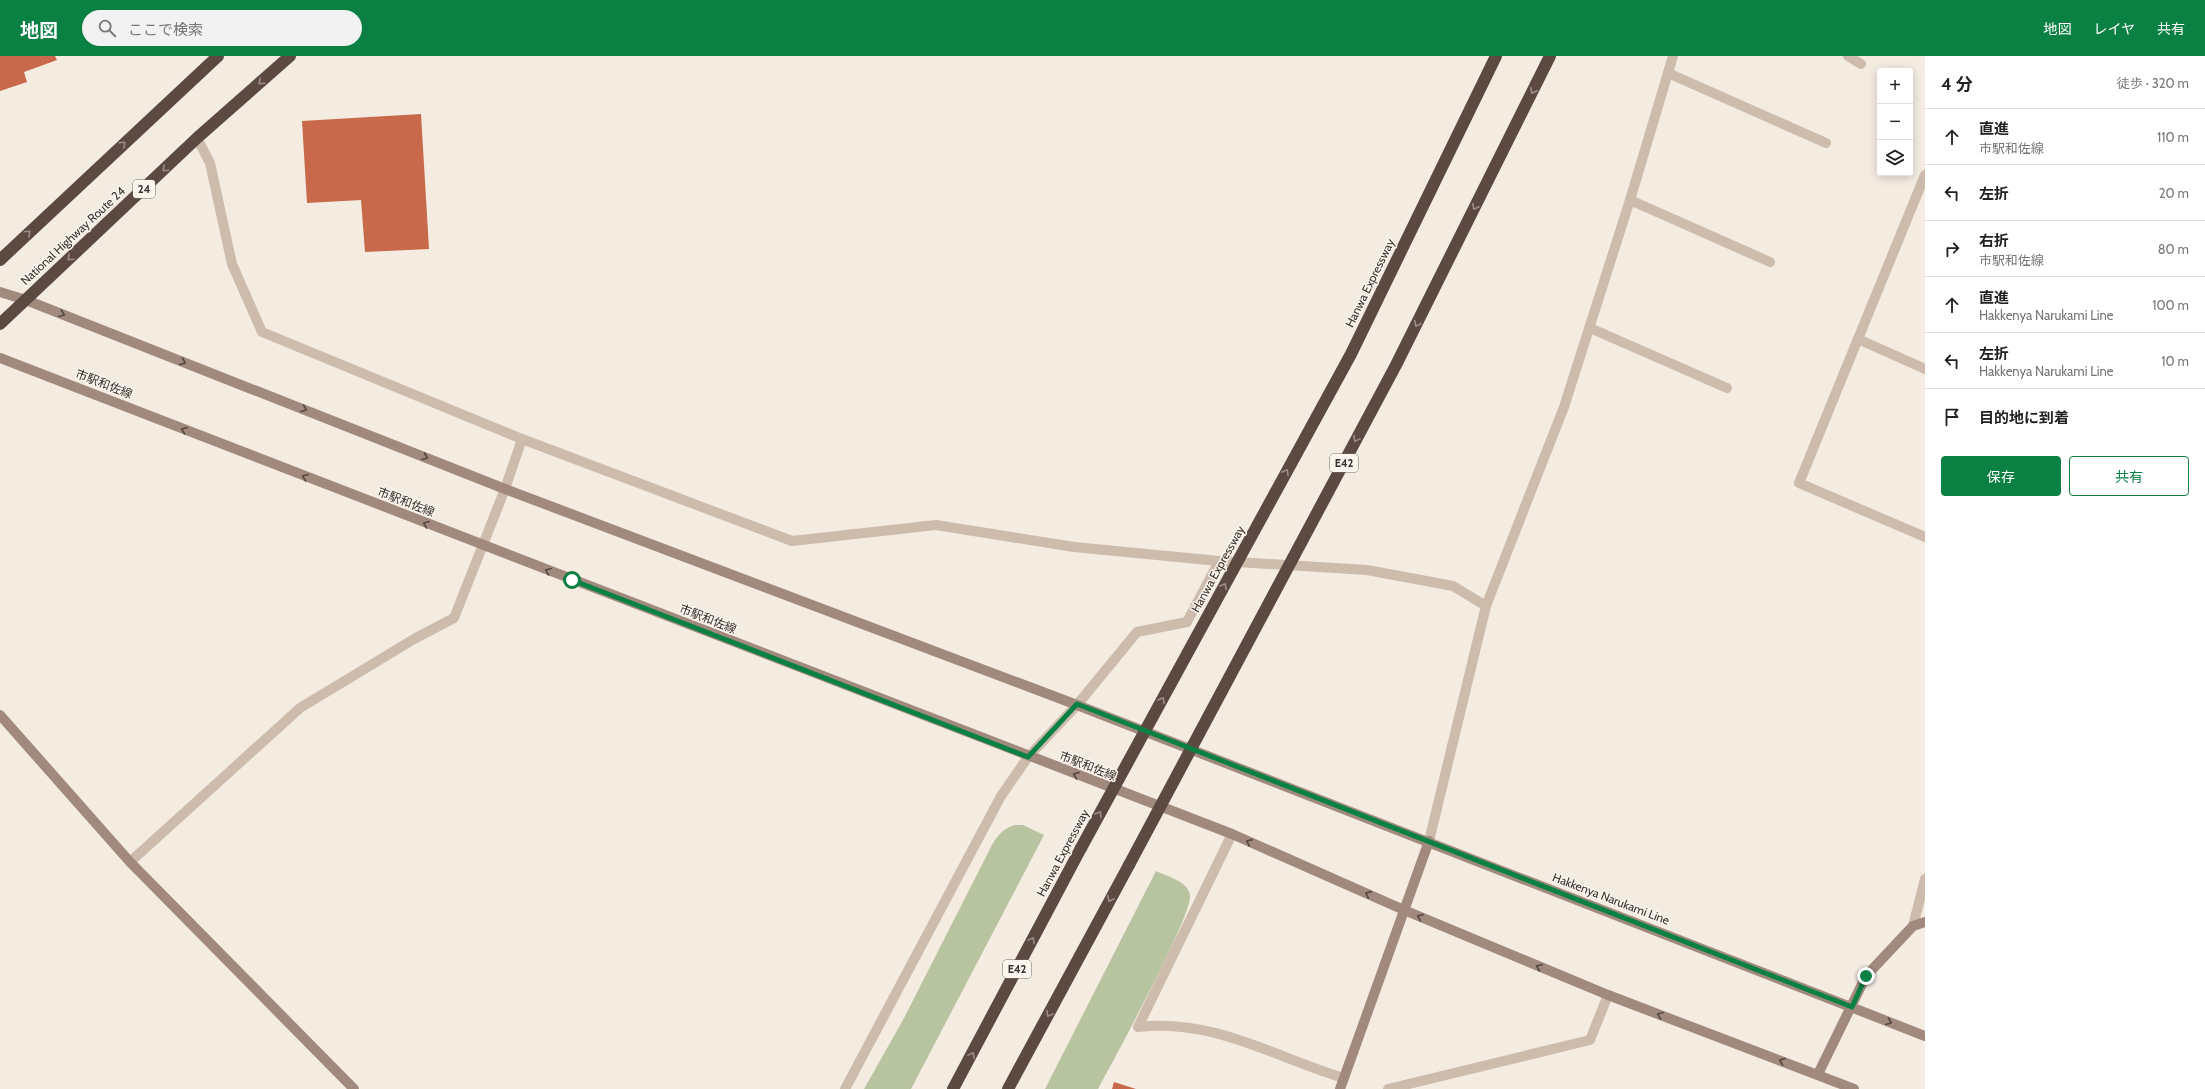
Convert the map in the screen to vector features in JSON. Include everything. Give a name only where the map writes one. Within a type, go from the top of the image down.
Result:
[{"type":"highway","points":[[0,260],[218,56]]},
{"type":"highway","name":"National Highway Route 24","points":[[0,324],[197,138],[290,56]]},
{"type":"highway","name":"Hanwa Expressway","points":[[953,1089],[1081,848],[1351,354],[1496,56]]},
{"type":"highway","name":"E42","points":[[1008,1089],[1392,372],[1550,56]]},
{"type":"street","points":[[1340,1089],[1429,842],[1486,606],[1564,407],[1630,200],[1673,56]]},
{"type":"street","points":[[1848,56],[1861,64]]},
{"type":"street","points":[[1668,73],[1826,143]]},
{"type":"street","points":[[197,138],[210,163],[232,264],[262,332],[522,439],[792,541],[936,525],[1074,547],[1219,561],[1325,566],[1400,575],[1453,586],[1486,606]]},
{"type":"street","points":[[1925,175],[1922,190],[1858,339],[1799,483],[1925,537]]},
{"type":"street","points":[[1630,200],[1770,262]]},
{"type":"street","points":[[0,292],[26,300],[505,489],[1077,704],[1429,842]]},
{"type":"street","points":[[1590,328],[1727,388]]},
{"type":"street","points":[[1858,339],[1925,369]]},
{"type":"street","name":"市駅和佐線","points":[[0,358],[1028,757],[1232,834],[1404,910]]},
{"type":"street","points":[[130,862],[300,708],[414,639],[454,618],[505,489],[522,439]]},
{"type":"street","points":[[845,1089],[1001,796],[1028,757],[1077,704],[1137,632],[1187,622],[1219,561]]},
{"type":"street","points":[[0,715],[130,862],[354,1089]]},
{"type":"street","points":[[1232,834],[1138,1027],[1160,1025],[1217,1032],[1311,1068],[1344,1078]]},
{"type":"street","name":"Hakkenya Narukami Line","points":[[1429,842],[1852,1007]]},
{"type":"street","points":[[1913,926],[1925,878]]},
{"type":"street","points":[[1404,910],[1608,996],[1818,1074],[1854,1089]]},
{"type":"street","points":[[1818,1074],[1866,976],[1913,926],[1925,922]]},
{"type":"street","points":[[1388,1089],[1590,1040],[1608,996]]},
{"type":"street","points":[[1852,1007],[1925,1036]]},
{"type":"green space","points":[[1015,825],[1023,825],[1044,835],[911,1089],[864,1089],[903,1020],[993,843],[1002,832]]},
{"type":"green space","points":[[1156,871],[1181,883],[1188,890],[1190,895],[1188,908],[1179,930],[1151,989],[1098,1089],[1045,1089]]},
{"type":"building","points":[[0,56],[55,56],[57,60],[24,72],[27,82],[0,91]]},
{"type":"building","points":[[421,114],[429,249],[365,252],[361,200],[307,203],[302,121]]},
{"type":"building","points":[[1114,1082],[1136,1089],[1112,1089]]},
{"type":"route","points":[[572,580],[1028,757],[1077,704],[1852,1007],[1866,976]]}]
